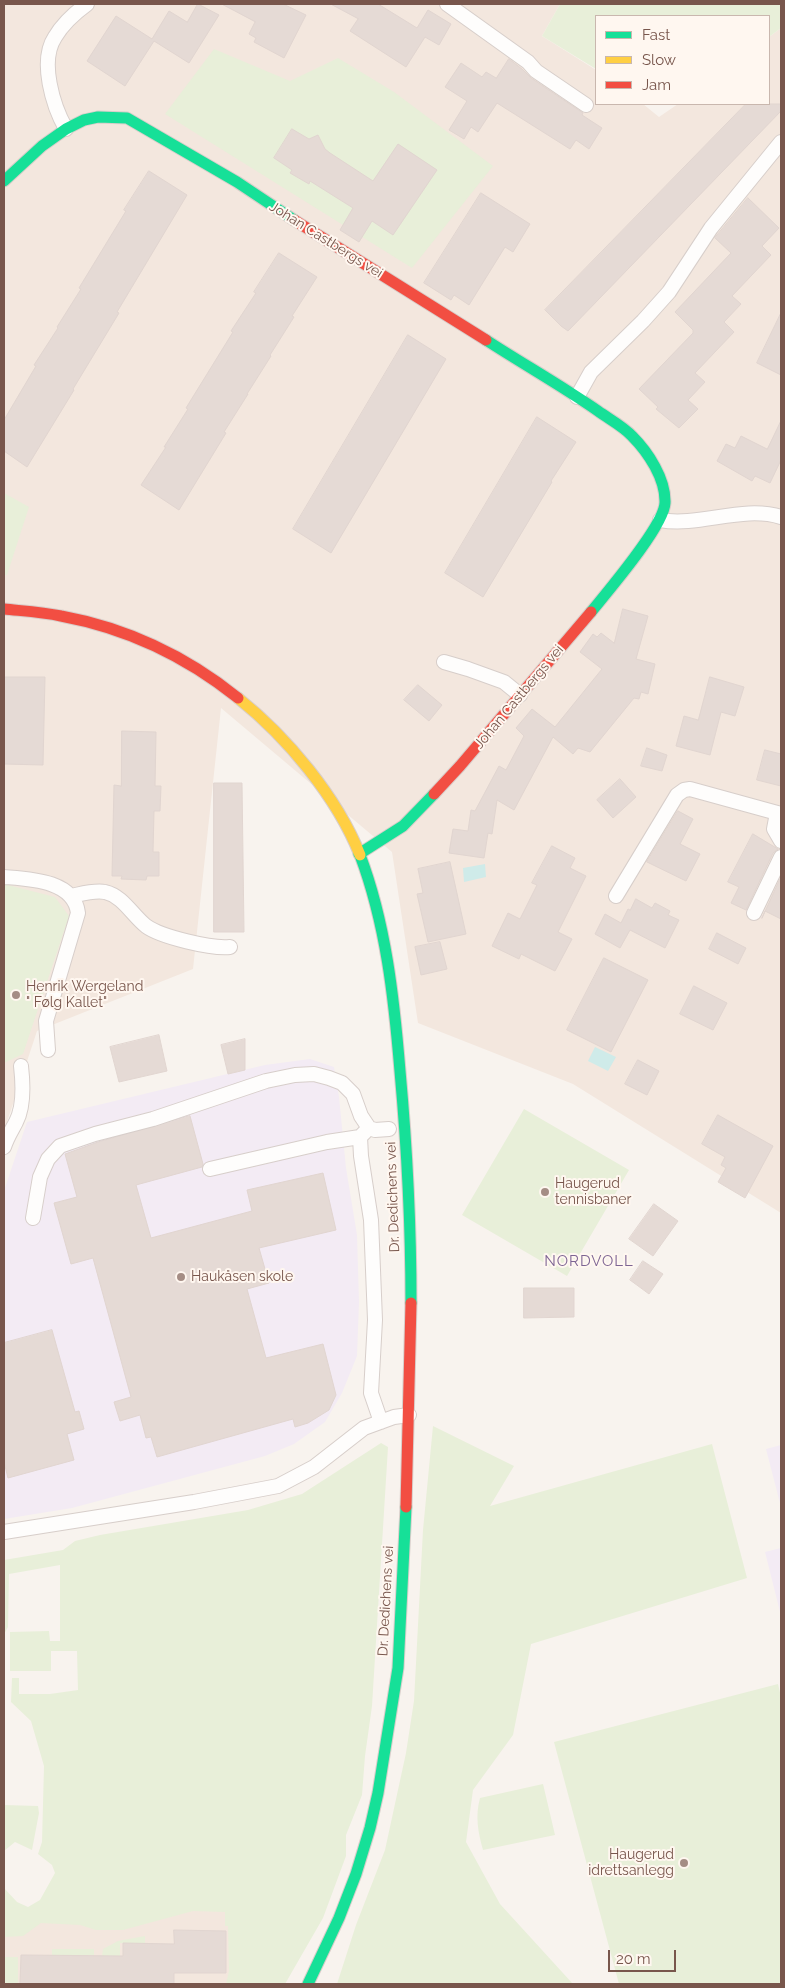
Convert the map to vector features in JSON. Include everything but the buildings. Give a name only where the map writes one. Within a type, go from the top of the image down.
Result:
[{"type":"street","name":"Johan Castbergs vei","points":[[4,181],[42,146],[66,129],[84,120],[98,116],[127,118],[237,182],[279,211],[577,397],[631,434],[650,458],[662,485],[665,503],[660,520],[630,563],[584,621],[460,766],[403,826],[359,854]]},
{"type":"street","name":"Dr. Dedichens vei","points":[[4,609],[73,618],[138,638],[170,653],[219,682],[265,720],[309,767],[330,799],[359,854],[383,926],[392,984],[403,1094],[409,1213],[411,1348],[398,1668],[382,1773],[370,1830],[358,1869],[336,1927],[308,1984]]},
{"type":"lane","points":[[66,129],[59,118],[52,96],[48,74],[48,55],[54,37],[87,4]]},
{"type":"lane","points":[[446,4],[586,105]]},
{"type":"lane","points":[[577,397],[591,372],[650,314],[669,292],[711,228],[781,142]]},
{"type":"lane","points":[[660,520],[674,522],[751,514],[781,517]]},
{"type":"lane","points":[[444,662],[504,682],[520,694]]},
{"type":"lane","points":[[616,896],[663,816],[677,795],[684,790],[690,789],[779,813],[774,829],[781,841]]},
{"type":"lane","points":[[754,913],[781,858]]},
{"type":"lane","points":[[4,877],[44,882],[60,888],[71,896],[77,906],[78,913],[46,1021],[48,1050]]},
{"type":"lane","points":[[71,896],[104,892],[115,896],[146,926],[160,934],[207,945],[230,947]]},
{"type":"lane","points":[[4,1147],[10,1130],[17,1120],[23,1090],[21,1066]]},
{"type":"lane","points":[[32,1218],[40,1177],[48,1159],[60,1146],[86,1136],[153,1119],[266,1082],[295,1075],[314,1074],[342,1083],[353,1094],[361,1116],[364,1133],[361,1156],[371,1220],[375,1320],[371,1393],[381,1422]]},
{"type":"lane","points":[[210,1169],[375,1130],[389,1129]]},
{"type":"lane","points":[[4,1532],[194,1502],[278,1486],[314,1467],[364,1428],[394,1417],[409,1415]]},
{"type":"shaded area","points":[[4,4],[560,4],[542,36],[595,69],[595,105],[644,105],[659,117],[677,105],[770,105],[770,36],[781,28],[781,1213],[573,1084],[418,1023],[392,852],[221,708],[193,969],[37,1031],[4,1131]]},
{"type":"shaded area","name":"Haukåsen skole","points":[[310,1059],[334,1067],[346,1168],[357,1235],[359,1302],[357,1356],[342,1393],[325,1422],[294,1444],[265,1456],[72,1508],[4,1519],[4,1191],[27,1122],[265,1065]]},
{"type":"shaded area","points":[[781,1445],[781,1507],[766,1449]]},
{"type":"shaded area","points":[[781,1548],[781,1616],[765,1552]]},
{"type":"shaded area","points":[[303,1901],[264,1984],[4,1984],[4,1922]]},
{"type":"green space","points":[[560,4],[781,4],[781,28],[770,36],[770,15],[595,15],[595,68],[542,36]]},
{"type":"green space","points":[[214,49],[290,81],[338,58],[394,92],[493,166],[412,268],[165,114]]},
{"type":"green space","points":[[4,493],[29,507],[7,575],[4,575]]},
{"type":"green space","points":[[4,884],[55,897],[69,916],[23,1054],[4,1063]]},
{"type":"green space","name":"Haugerud tennisbaner","points":[[524,1109],[629,1170],[567,1276],[462,1215]]},
{"type":"green space","points":[[433,1426],[514,1466],[490,1506],[712,1444],[747,1578],[531,1644],[513,1735],[473,1790],[466,1842],[500,1904],[573,1984],[337,1984],[356,1925],[385,1850],[406,1753],[414,1701],[423,1530]]},
{"type":"green space","points":[[381,1443],[388,1447],[372,1706],[362,1795],[346,1835],[346,1856],[323,1918],[285,1984],[226,1984],[229,1971],[228,1926],[225,1926],[225,1912],[193,1911],[123,1930],[96,1930],[80,1925],[41,1923],[23,1936],[4,1937],[4,1888],[17,1902],[28,1907],[40,1900],[55,1873],[52,1865],[38,1854],[42,1842],[44,1766],[31,1721],[11,1702],[12,1678],[19,1678],[19,1694],[50,1694],[78,1690],[77,1651],[51,1651],[51,1671],[10,1671],[10,1632],[49,1631],[50,1641],[60,1641],[60,1565],[9,1574],[8,1627],[4,1634],[4,1560],[63,1550],[75,1541],[100,1535],[248,1510],[302,1494]]},
{"type":"green space","name":"Haugerud idrettsanlegg","points":[[778,1684],[781,1697],[781,1984],[619,1984],[554,1742]]},
{"type":"green space","points":[[543,1784],[555,1835],[483,1850],[478,1824],[480,1798]]},
{"type":"green space","points":[[4,1805],[38,1806],[39,1813],[32,1850],[15,1842],[4,1851]]},
{"type":"green space","points":[[145,1936],[145,1943],[120,1943],[120,1956],[102,1956],[103,1949],[118,1941]]},
{"type":"green space","points":[[52,1949],[94,1949],[94,1955],[52,1955]]},
{"type":"green space","points":[[4,1957],[18,1957],[18,1984],[4,1984]]},
{"type":"water","points":[[485,864],[486,877],[464,882],[463,868]]},
{"type":"water","points":[[595,1047],[616,1057],[608,1071],[588,1061]]},
{"type":"traffic: fast","points":[[4,181],[42,146],[66,129],[84,120],[98,117],[127,118],[237,182],[294,220]]},
{"type":"traffic: fast","points":[[486,340],[571,393],[624,429],[650,458],[663,485],[665,503],[655,527],[622,574],[591,612]]},
{"type":"traffic: fast","points":[[359,854],[403,826],[434,794]]},
{"type":"traffic: fast","points":[[360,855],[376,908],[392,989],[407,1158],[411,1303]]},
{"type":"traffic: fast","points":[[308,1984],[339,1918],[356,1874],[378,1793],[398,1668],[406,1507]]},
{"type":"traffic: slow","points":[[238,698],[274,731],[309,769],[338,811],[360,855]]},
{"type":"traffic: jam","points":[[294,220],[486,340]]},
{"type":"traffic: jam","points":[[4,609],[85,621],[132,636],[177,657],[238,698]]},
{"type":"traffic: jam","points":[[434,794],[591,612]]},
{"type":"traffic: jam","points":[[406,1507],[411,1303]]},
{"type":"place","name":"Henrik Wergeland \" Følg Kallet\"","points":[[16,995]]},
{"type":"place","name":"Haugerud tennisbaner","points":[[545,1192]]},
{"type":"place","name":"Haukåsen skole","points":[[181,1277]]},
{"type":"place","name":"Haugerud idrettsanlegg","points":[[684,1863]]},
{"type":"district","name":"NORDVOLL","points":[[589,1261]]}]
